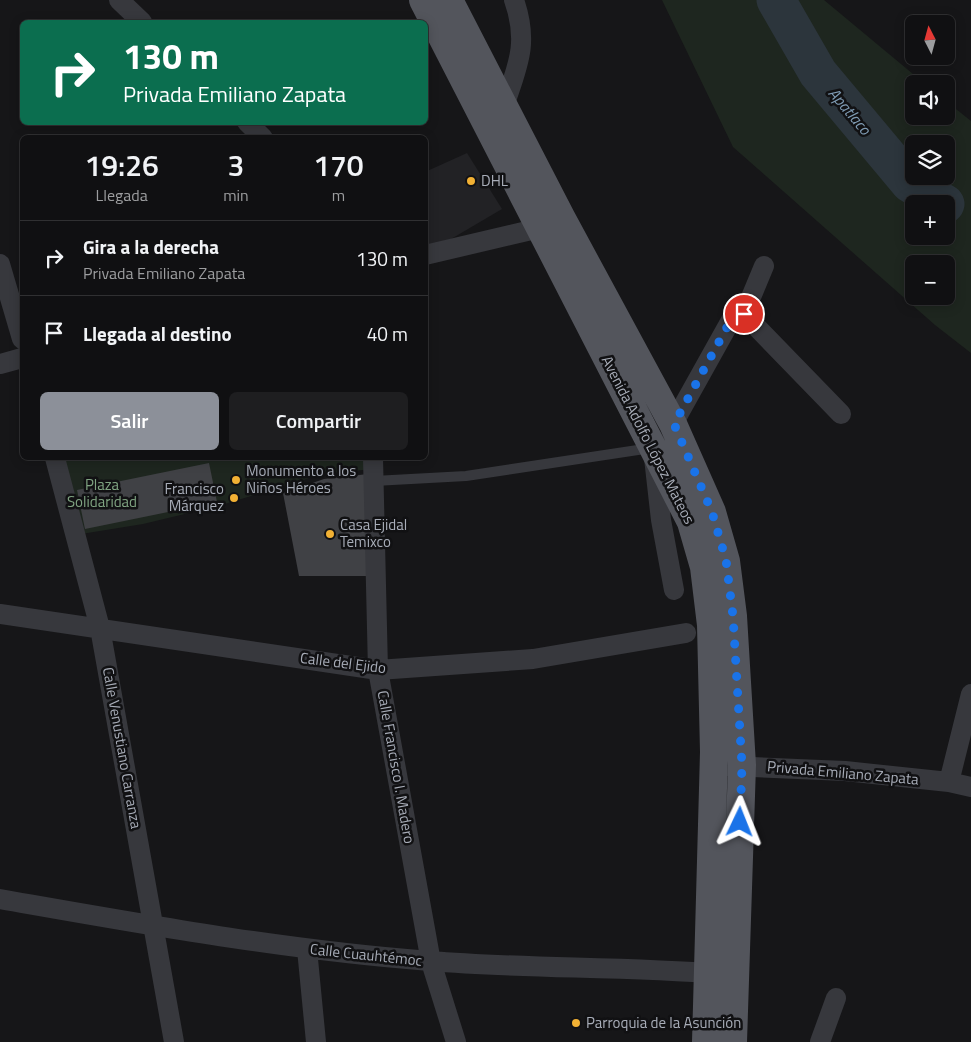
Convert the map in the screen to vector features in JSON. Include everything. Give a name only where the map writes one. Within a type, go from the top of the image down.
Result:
[{"type":"main road","name":"Avenida Adolfo López Mateos","points":[[423,0],[551,222],[674,424],[712,512],[726,560],[733,616],[742,765],[733,1042]]},
{"type":"main road","name":"Avenida Adolfo López Mateos","points":[[449,0],[504,106],[551,222],[653,448],[691,522],[704,567],[711,624],[714,766],[706,973],[706,1042]]},
{"type":"street","points":[[119,0],[140,20]]},
{"type":"street","points":[[504,106],[521,58],[520,19],[514,0]]},
{"type":"street","points":[[250,125],[260,135]]},
{"type":"street","points":[[428,255],[551,222]]},
{"type":"street","points":[[0,264],[20,332]]},
{"type":"street","points":[[674,424],[731,320],[744,314],[764,266]]},
{"type":"street","points":[[744,314],[841,414]]},
{"type":"street","points":[[0,364],[20,359]]},
{"type":"street","points":[[653,448],[661,520],[674,590]]},
{"type":"street","name":"Calle Venustiano Carranza","points":[[56,460],[100,628],[155,926],[174,1042]]},
{"type":"street","name":"Calle Francisco I. Madero","points":[[372,460],[378,670],[431,962],[456,1042]]},
{"type":"street","name":"Calle del Ejido","points":[[0,614],[378,670],[533,660],[686,632]]},
{"type":"street","points":[[949,782],[971,694]]},
{"type":"street","name":"Privada Emiliano Zapata","points":[[714,766],[742,765],[845,771],[949,782],[971,788]]},
{"type":"street","name":"Calle Cuauhtémoc","points":[[0,899],[155,926],[307,949],[431,962],[736,975]]},
{"type":"street","points":[[307,949],[316,1042]]},
{"type":"street","points":[[820,1042],[836,998]]},
{"type":"lane","points":[[374,481],[466,476],[653,448]]},
{"type":"shaded area","points":[[467,153],[502,209],[451,239],[428,245],[428,171]]},
{"type":"green space","points":[[662,0],[824,0],[914,75],[905,75],[905,125],[955,125],[955,108],[971,121],[971,353],[912,305],[955,305],[955,255],[905,255],[905,299],[733,147]]},
{"type":"green space","name":"Plaza Solidaridad","points":[[56,460],[373,460],[373,469],[323,474],[218,506],[143,524],[75,535]]},
{"type":"building","points":[[209,463],[217,502],[85,529],[77,490]]},
{"type":"building","name":"Casa Ejidal Temixco","points":[[368,474],[369,576],[299,576],[283,493],[324,479]]},
{"type":"waterway","name":"Apatlaco","points":[[776,0],[818,73],[910,183],[930,195]]},
{"type":"place","name":"DHL","points":[[471,181]]},
{"type":"place","name":"Monumento a los Niños Héroes","points":[[236,480]]},
{"type":"place","name":"Francisco Márquez","points":[[234,498]]},
{"type":"place","name":"Casa Ejidal Temixco","points":[[330,534]]},
{"type":"place","name":"Parroquia de la Asunción","points":[[576,1023]]},
{"type":"route","points":[[740,822],[742,765],[733,616],[726,560],[712,512],[674,424],[731,320],[744,314]]}]
